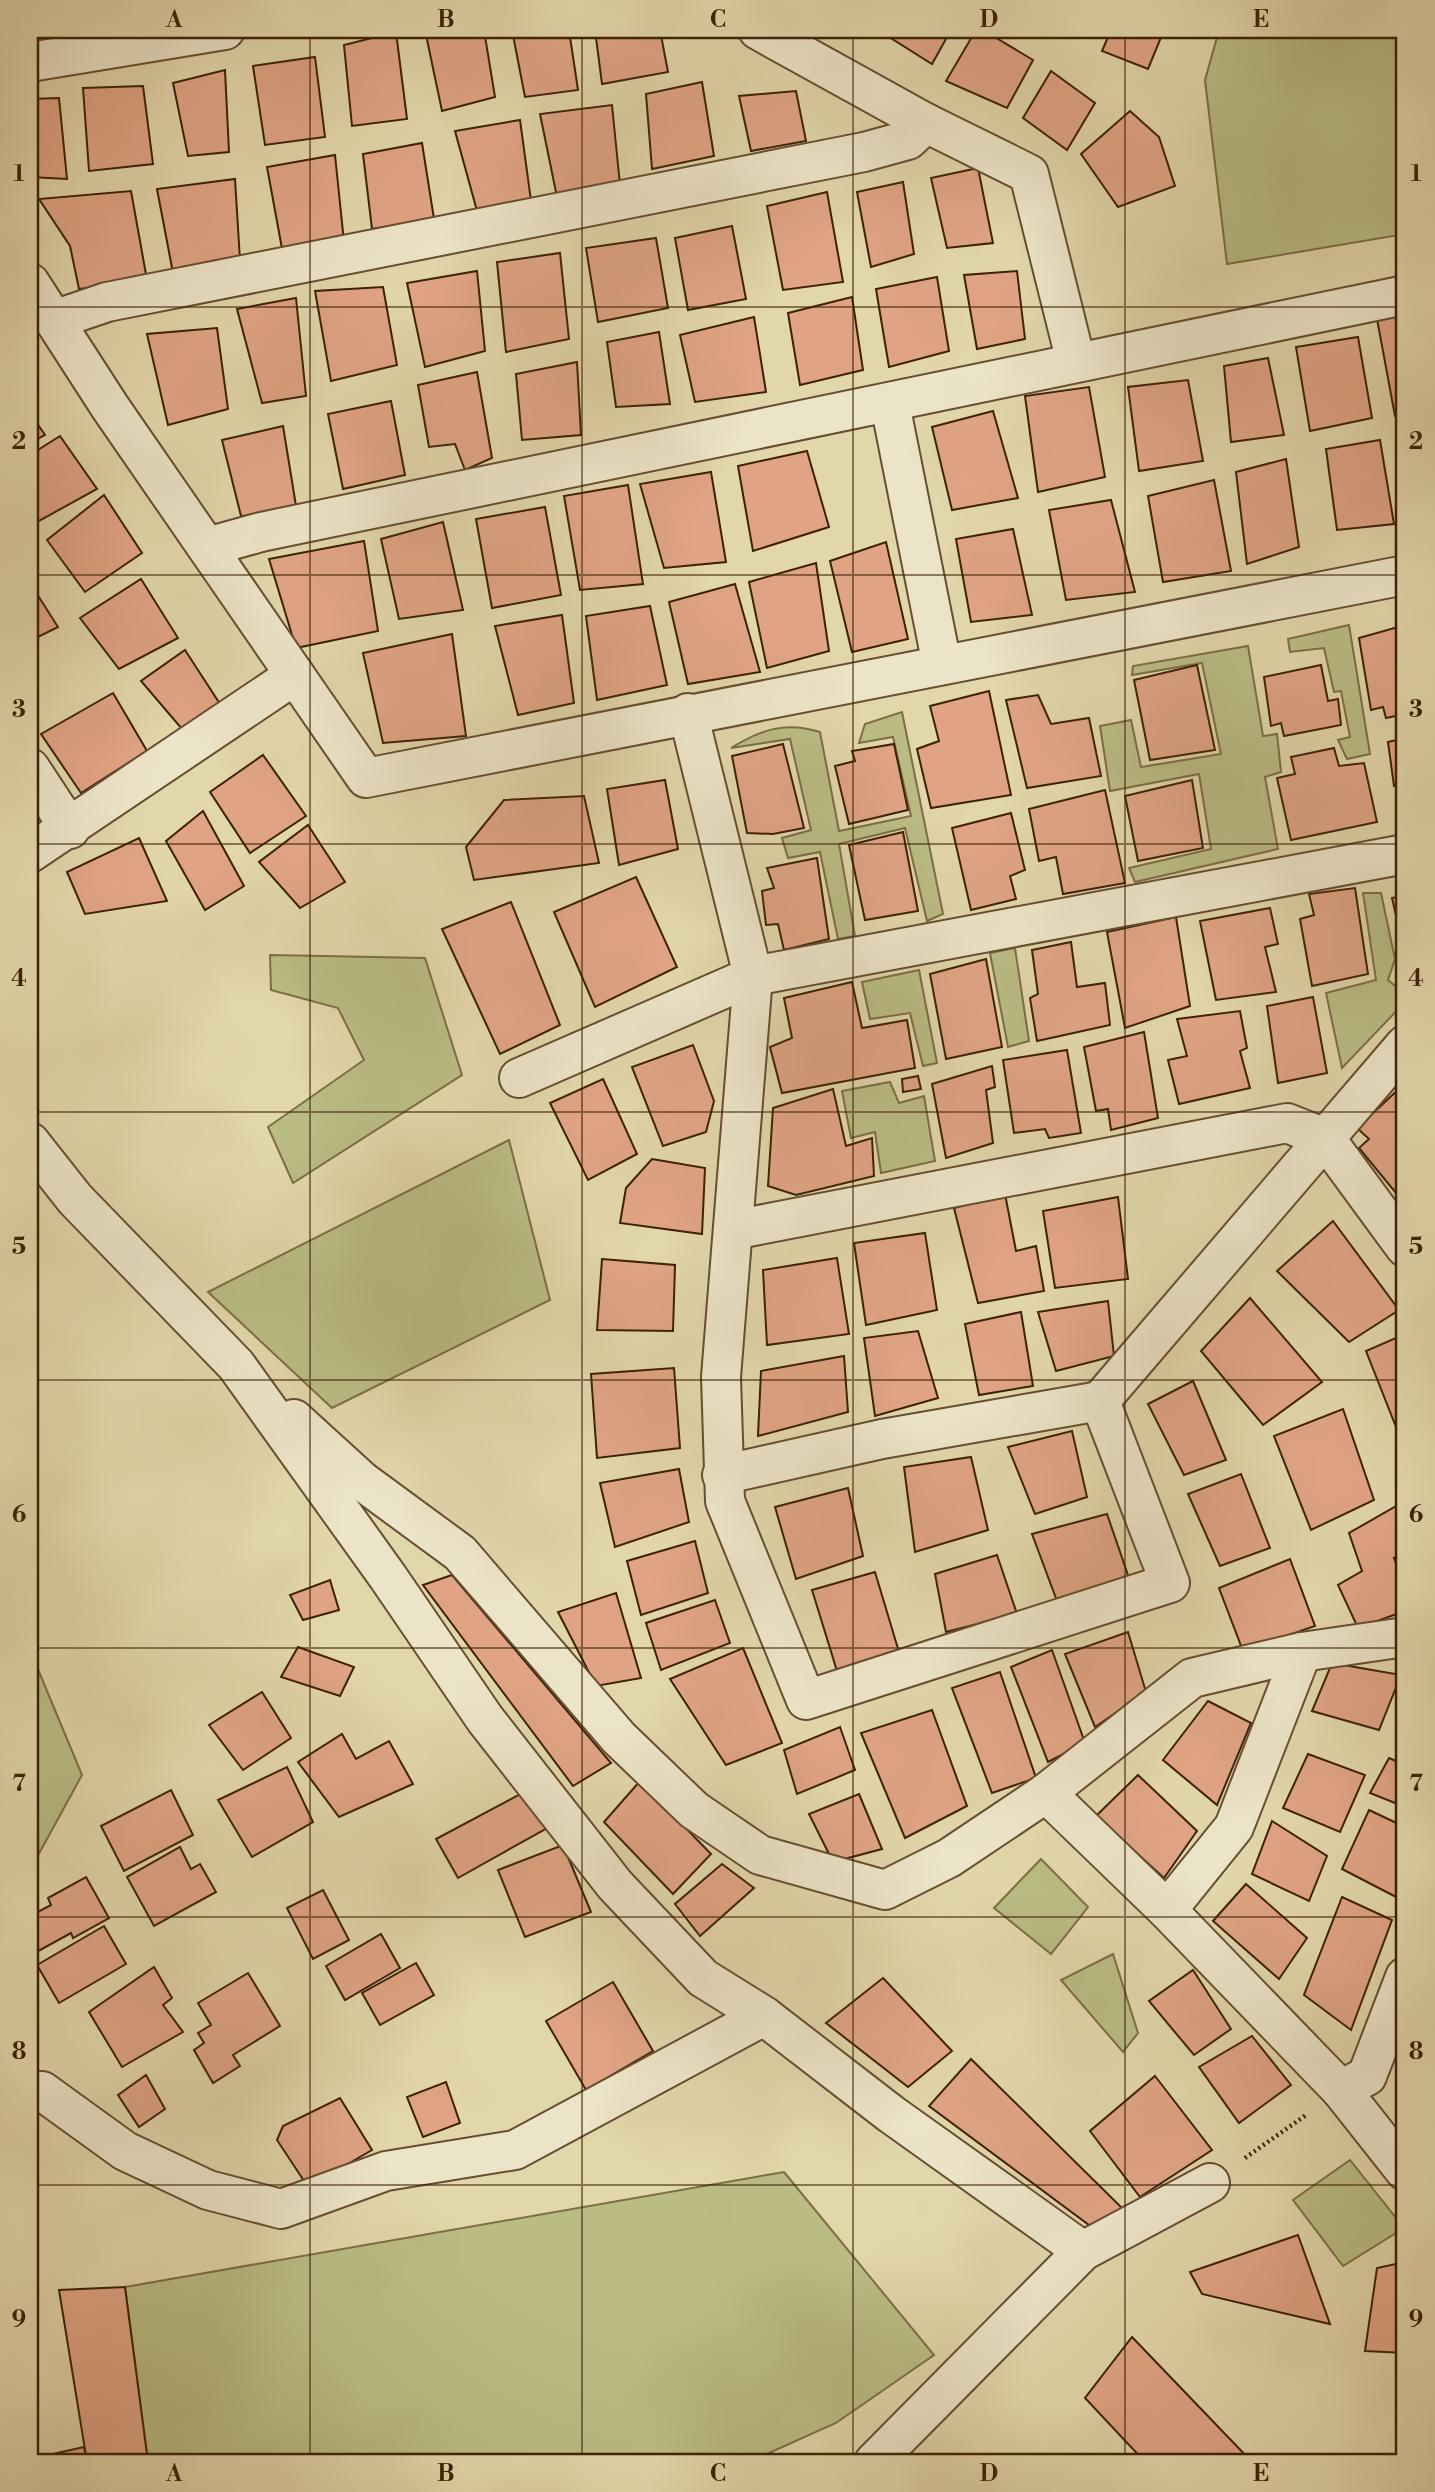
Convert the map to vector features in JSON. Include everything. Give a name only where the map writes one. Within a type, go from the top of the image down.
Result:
[{"type":"street","points":[[30,62],[71,42],[226,30]]},
{"type":"street","points":[[758,30],[926,123],[1029,174],[1076,362]]},
{"type":"street","points":[[37,296],[107,302],[864,152],[908,140],[926,123]]},
{"type":"street","points":[[207,547],[261,532],[890,404],[1076,362],[1405,295]]},
{"type":"street","points":[[37,296],[366,778],[1405,575]]},
{"type":"street","points":[[890,404],[942,664]]},
{"type":"street","points":[[30,853],[70,829],[295,675]]},
{"type":"street","points":[[688,713],[753,976],[721,1377],[722,1475],[725,1502],[806,1700],[1170,1583],[1100,1401]]},
{"type":"street","points":[[30,768],[70,829]]},
{"type":"street","points":[[519,1077],[753,976],[1405,854]]},
{"type":"street","points":[[722,1475],[882,1439],[1100,1401],[1405,1045]]},
{"type":"street","points":[[733,1230],[1287,1124],[1325,1138],[1405,1247]]},
{"type":"street","points":[[30,1142],[75,1199],[236,1365],[362,1481],[460,1553],[619,1738],[694,1811],[760,1855],[884,1890],[949,1858],[1046,1793],[1192,1678],[1302,1651],[1405,1637]]},
{"type":"street","points":[[236,1365],[388,1577],[485,1719],[615,1885],[703,1978],[764,2016],[891,2114],[1083,2251]]},
{"type":"street","points":[[1167,1910],[1234,1827],[1302,1651]]},
{"type":"street","points":[[1046,1793],[1167,1910],[1366,2080],[1405,2171]]},
{"type":"street","points":[[1366,2080],[1405,1977]]},
{"type":"street","points":[[30,2093],[42,2091],[125,2151],[208,2190],[281,2209],[386,2171],[515,2151],[764,2016]]},
{"type":"street","points":[[874,2462],[1083,2251],[1210,2183]]},
{"type":"path","points":[[1404,30],[1405,58]]},
{"type":"path","points":[[1210,2183],[1366,2080]]},
{"type":"green space","points":[[1219,30],[1405,30],[1405,234],[1227,264],[1205,80]]},
{"type":"green space","points":[[1349,625],[1370,754],[1347,759],[1338,740],[1350,737],[1341,691],[1334,692],[1324,648],[1290,652],[1288,639]]},
{"type":"green space","points":[[1248,646],[1263,736],[1277,734],[1281,772],[1265,777],[1278,849],[1135,882],[1129,868],[1211,849],[1199,774],[1110,791],[1100,726],[1131,720],[1141,767],[1221,754],[1202,663],[1132,675],[1133,666]]},
{"type":"green space","points":[[902,712],[943,914],[927,921],[905,828],[839,844],[855,936],[838,939],[820,852],[788,858],[782,838],[811,830],[790,739],[731,748],[752,736],[784,727],[820,732],[839,831],[911,816],[893,737],[859,743],[865,724]]},
{"type":"green space","points":[[1363,893],[1381,893],[1395,959],[1388,980],[1405,994],[1405,1002],[1342,1068],[1326,993],[1376,980]]},
{"type":"green space","points":[[1015,948],[1029,1041],[1008,1047],[990,953]]},
{"type":"green space","points":[[270,955],[425,958],[462,1075],[293,1183],[268,1127],[364,1060],[338,1008],[271,990]]},
{"type":"green space","points":[[919,970],[937,1063],[923,1066],[910,1013],[870,1019],[862,982]]},
{"type":"green space","points":[[890,1082],[899,1103],[924,1096],[935,1161],[881,1173],[875,1132],[851,1138],[842,1091]]},
{"type":"green space","points":[[509,1140],[550,1300],[332,1408],[208,1292]]},
{"type":"green space","points":[[30,1650],[82,1775],[30,1870]]},
{"type":"green space","points":[[1041,1859],[1088,1907],[1051,1954],[994,1908]]},
{"type":"green space","points":[[1113,1954],[1138,2033],[1123,2052],[1061,1980]]},
{"type":"green space","points":[[1350,2160],[1404,2228],[1343,2266],[1293,2200]]},
{"type":"green space","points":[[784,2172],[934,2355],[836,2423],[749,2462],[148,2462],[125,2287]]},
{"type":"building","points":[[425,30],[484,30],[495,97],[442,111]]},
{"type":"building","points":[[512,30],[569,30],[578,90],[525,97]]},
{"type":"building","points":[[595,30],[660,30],[668,72],[602,84]]},
{"type":"building","points":[[878,30],[951,30],[932,64]]},
{"type":"building","points":[[976,30],[983,30],[1033,60],[1007,108],[946,81]]},
{"type":"building","points":[[1111,30],[1164,30],[1148,69],[1102,51]]},
{"type":"building","points":[[396,32],[407,119],[352,126],[344,45]]},
{"type":"building","points":[[315,57],[325,137],[265,145],[253,66]]},
{"type":"building","points":[[225,70],[229,152],[188,156],[173,83]]},
{"type":"building","points":[[1051,71],[1095,103],[1067,150],[1023,118]]},
{"type":"building","points":[[702,82],[714,156],[652,169],[646,94]]},
{"type":"building","points":[[143,86],[153,164],[89,171],[83,88]]},
{"type":"building","points":[[796,91],[806,141],[751,151],[739,96]]},
{"type":"building","points":[[59,98],[67,179],[30,177],[30,99]]},
{"type":"building","points":[[612,105],[620,185],[557,197],[540,114]]},
{"type":"building","points":[[1130,111],[1159,137],[1175,186],[1118,207],[1081,154]]},
{"type":"building","points":[[520,120],[532,208],[479,218],[455,131]]},
{"type":"building","points":[[422,143],[434,219],[372,229],[363,154]]},
{"type":"building","points":[[335,155],[344,242],[283,254],[267,167]]},
{"type":"building","points":[[978,168],[993,243],[947,248],[931,178]]},
{"type":"building","points":[[235,179],[240,260],[173,273],[157,189]]},
{"type":"building","points":[[903,182],[914,254],[871,267],[857,192]]},
{"type":"building","points":[[131,191],[147,280],[79,289],[70,246],[39,199]]},
{"type":"building","points":[[827,192],[843,282],[783,290],[767,206]]},
{"type":"building","points":[[732,226],[746,299],[688,310],[675,238]]},
{"type":"building","points":[[656,238],[668,308],[598,322],[586,248]]},
{"type":"building","points":[[560,253],[569,339],[506,352],[497,262]]},
{"type":"building","points":[[477,271],[485,351],[425,367],[407,283]]},
{"type":"building","points":[[1017,271],[1025,339],[977,349],[964,275]]},
{"type":"building","points":[[937,277],[949,351],[889,367],[876,289]]},
{"type":"building","points":[[383,287],[397,365],[331,381],[315,291]]},
{"type":"building","points":[[852,297],[863,370],[800,385],[788,313]]},
{"type":"building","points":[[296,298],[306,396],[262,403],[237,309]]},
{"type":"building","points":[[1405,316],[1405,414],[1395,416],[1377,319]]},
{"type":"building","points":[[754,317],[766,392],[695,402],[680,335]]},
{"type":"building","points":[[217,328],[228,409],[168,425],[147,334]]},
{"type":"building","points":[[659,332],[670,404],[616,407],[607,342]]},
{"type":"building","points":[[1358,337],[1372,418],[1310,431],[1296,347]]},
{"type":"building","points":[[1268,358],[1284,435],[1231,442],[1224,366]]},
{"type":"building","points":[[577,362],[581,435],[522,440],[516,374]]},
{"type":"building","points":[[477,372],[492,458],[465,470],[455,444],[429,447],[418,385]]},
{"type":"building","points":[[1188,380],[1203,461],[1139,471],[1128,387]]},
{"type":"building","points":[[1089,387],[1105,477],[1038,492],[1025,396]]},
{"type":"building","points":[[391,401],[405,475],[343,489],[328,414]]},
{"type":"building","points":[[993,411],[1018,498],[952,510],[932,427]]},
{"type":"building","points":[[30,413],[45,435],[30,443]]},
{"type":"building","points":[[283,426],[297,512],[241,516],[222,440]]},
{"type":"building","points":[[60,436],[97,489],[37,522],[30,514],[30,455]]},
{"type":"building","points":[[1380,440],[1394,524],[1337,530],[1326,449]]},
{"type":"building","points":[[807,451],[829,527],[753,551],[738,466]]},
{"type":"building","points":[[1286,459],[1299,547],[1247,564],[1236,472]]},
{"type":"building","points":[[711,472],[726,562],[664,568],[640,484]]},
{"type":"building","points":[[1214,480],[1231,571],[1163,582],[1148,496]]},
{"type":"building","points":[[628,485],[643,584],[580,590],[564,496]]},
{"type":"building","points":[[104,495],[142,553],[85,592],[47,540]]},
{"type":"building","points":[[1111,500],[1135,592],[1066,600],[1049,510]]},
{"type":"building","points":[[545,507],[561,595],[492,608],[476,519]]},
{"type":"building","points":[[443,522],[463,610],[399,619],[381,539]]},
{"type":"building","points":[[1013,529],[1032,615],[971,622],[956,539]]},
{"type":"building","points":[[364,541],[378,631],[296,648],[269,559]]},
{"type":"building","points":[[886,542],[908,639],[852,652],[830,561]]},
{"type":"building","points":[[816,563],[829,651],[767,668],[749,582]]},
{"type":"building","points":[[141,579],[178,638],[119,669],[80,618]]},
{"type":"building","points":[[30,583],[58,627],[30,641]]},
{"type":"building","points":[[735,584],[760,672],[688,684],[669,602]]},
{"type":"building","points":[[650,606],[667,685],[597,700],[586,616]]},
{"type":"building","points":[[562,615],[574,703],[518,715],[495,626]]},
{"type":"building","points":[[1405,625],[1405,714],[1386,718],[1383,707],[1371,710],[1359,638]]},
{"type":"building","points":[[452,634],[466,736],[383,743],[363,653]]},
{"type":"building","points":[[185,650],[220,704],[182,729],[141,681]]},
{"type":"building","points":[[1197,665],[1215,750],[1150,760],[1134,680]]},
{"type":"building","points":[[1321,665],[1328,701],[1338,699],[1341,725],[1284,736],[1281,723],[1271,726],[1264,677]]},
{"type":"building","points":[[989,691],[1011,795],[931,808],[917,749],[939,741],[930,706]]},
{"type":"building","points":[[113,693],[147,751],[81,793],[41,734]]},
{"type":"building","points":[[1038,695],[1051,724],[1089,718],[1101,776],[1027,788],[1006,700]]},
{"type":"building","points":[[1405,738],[1405,792],[1404,784],[1394,786],[1388,742]]},
{"type":"building","points":[[783,744],[804,828],[773,834],[747,833],[732,756]]},
{"type":"building","points":[[894,744],[908,810],[849,824],[835,766],[855,761],[852,751]]},
{"type":"building","points":[[1334,748],[1339,766],[1364,763],[1377,822],[1291,840],[1277,778],[1295,774],[1291,757]]},
{"type":"building","points":[[263,755],[306,816],[250,853],[210,792]]},
{"type":"building","points":[[665,780],[678,849],[619,865],[607,789]]},
{"type":"building","points":[[1192,780],[1203,848],[1138,861],[1125,796]]},
{"type":"building","points":[[1105,790],[1125,883],[1063,894],[1056,857],[1039,861],[1029,809]]},
{"type":"building","points":[[584,796],[599,863],[474,880],[466,847],[504,800]]},
{"type":"building","points":[[203,811],[244,886],[205,910],[166,841]]},
{"type":"building","points":[[1011,813],[1025,870],[1010,876],[1016,899],[971,910],[952,828]]},
{"type":"building","points":[[308,825],[345,882],[300,908],[259,862]]},
{"type":"building","points":[[903,832],[918,911],[865,920],[849,845]]},
{"type":"building","points":[[139,838],[167,901],[85,914],[67,872]]},
{"type":"building","points":[[817,858],[829,939],[784,950],[778,924],[766,925],[762,891],[774,888],[767,868]]},
{"type":"building","points":[[636,877],[677,967],[595,1007],[554,912]]},
{"type":"building","points":[[1355,888],[1368,974],[1312,986],[1300,919],[1314,915],[1309,894]]},
{"type":"building","points":[[1405,895],[1405,955],[1392,898]]},
{"type":"building","points":[[511,902],[560,1025],[500,1054],[442,929]]},
{"type":"building","points":[[1270,908],[1278,944],[1265,947],[1276,992],[1216,1000],[1200,921]]},
{"type":"building","points":[[1176,917],[1190,1006],[1125,1028],[1107,932]]},
{"type":"building","points":[[1071,942],[1077,987],[1105,983],[1110,1025],[1037,1041],[1030,998],[1038,994],[1032,950]]},
{"type":"building","points":[[986,959],[1002,1047],[946,1059],[930,974]]},
{"type":"building","points":[[852,982],[862,1028],[907,1020],[915,1068],[782,1093],[770,1047],[792,1038],[784,998]]},
{"type":"building","points":[[1313,997],[1327,1073],[1278,1083],[1267,1006]]},
{"type":"building","points":[[1240,1011],[1247,1048],[1240,1051],[1250,1088],[1179,1104],[1168,1060],[1187,1056],[1177,1019]]},
{"type":"building","points":[[1144,1032],[1158,1118],[1111,1130],[1108,1109],[1096,1111],[1084,1047]]},
{"type":"building","points":[[693,1045],[714,1101],[706,1132],[663,1146],[632,1067]]},
{"type":"building","points":[[1067,1050],[1081,1133],[1049,1138],[1045,1129],[1014,1133],[1003,1060]]},
{"type":"building","points":[[992,1066],[995,1087],[986,1090],[993,1143],[946,1158],[932,1084]]},
{"type":"building","points":[[918,1076],[921,1089],[903,1092],[902,1079]]},
{"type":"building","points":[[603,1079],[637,1154],[588,1180],[550,1103]]},
{"type":"building","points":[[1401,1087],[1405,1091],[1405,1204],[1359,1148],[1369,1139],[1357,1128]]},
{"type":"building","points":[[833,1089],[846,1146],[872,1138],[874,1176],[796,1195],[768,1186],[773,1108]]},
{"type":"building","points":[[652,1159],[705,1168],[702,1234],[620,1223],[626,1188]]},
{"type":"building","points":[[1005,1194],[1016,1251],[1036,1246],[1044,1291],[978,1303],[954,1208]]},
{"type":"building","points":[[1118,1197],[1128,1279],[1055,1288],[1043,1211]]},
{"type":"building","points":[[1333,1221],[1399,1310],[1349,1342],[1277,1271]]},
{"type":"building","points":[[925,1233],[937,1310],[866,1325],[854,1243]]},
{"type":"building","points":[[837,1258],[849,1334],[767,1345],[763,1270]]},
{"type":"building","points":[[602,1259],[675,1265],[673,1331],[597,1330]]},
{"type":"building","points":[[1250,1298],[1322,1382],[1263,1425],[1201,1351]]},
{"type":"building","points":[[1108,1301],[1114,1356],[1056,1371],[1038,1312]]},
{"type":"building","points":[[1021,1312],[1033,1386],[979,1395],[965,1324]]},
{"type":"building","points":[[918,1331],[938,1398],[875,1416],[864,1338]]},
{"type":"building","points":[[1405,1334],[1405,1435],[1400,1437],[1366,1351]]},
{"type":"building","points":[[844,1356],[848,1412],[758,1436],[761,1371]]},
{"type":"building","points":[[674,1368],[680,1448],[597,1458],[591,1374]]},
{"type":"building","points":[[1193,1381],[1226,1460],[1184,1475],[1148,1404]]},
{"type":"building","points":[[1343,1409],[1374,1500],[1311,1530],[1274,1436]]},
{"type":"building","points":[[1072,1431],[1087,1497],[1035,1514],[1008,1447]]},
{"type":"building","points":[[971,1457],[988,1530],[915,1552],[904,1467]]},
{"type":"building","points":[[679,1469],[689,1522],[615,1547],[600,1483]]},
{"type":"building","points":[[1241,1474],[1270,1548],[1220,1566],[1188,1494]]},
{"type":"building","points":[[848,1488],[863,1556],[796,1579],[775,1507]]},
{"type":"building","points":[[1405,1501],[1405,1555],[1394,1558],[1405,1584],[1405,1611],[1358,1628],[1338,1585],[1362,1571],[1349,1533]]},
{"type":"building","points":[[1107,1514],[1130,1581],[1060,1609],[1032,1534]]},
{"type":"building","points":[[695,1541],[708,1593],[641,1615],[627,1561]]},
{"type":"building","points":[[997,1555],[1017,1614],[946,1632],[935,1574]]},
{"type":"building","points":[[1290,1559],[1315,1626],[1243,1651],[1219,1588]]},
{"type":"building","points":[[875,1572],[899,1652],[837,1671],[812,1590]]},
{"type":"building","points":[[452,1575],[611,1763],[573,1786],[423,1585]]},
{"type":"building","points":[[330,1580],[339,1610],[303,1620],[290,1595]]},
{"type":"building","points":[[616,1593],[641,1678],[596,1686],[558,1612]]},
{"type":"building","points":[[715,1600],[730,1643],[661,1670],[646,1623]]},
{"type":"building","points":[[1128,1632],[1146,1692],[1095,1727],[1065,1654]]},
{"type":"building","points":[[298,1647],[354,1667],[340,1696],[281,1677]]},
{"type":"building","points":[[743,1648],[782,1743],[726,1765],[670,1679]]},
{"type":"building","points":[[1052,1650],[1085,1743],[1048,1762],[1011,1667]]},
{"type":"building","points":[[1332,1663],[1401,1675],[1379,1730],[1312,1711]]},
{"type":"building","points":[[1000,1672],[1036,1778],[992,1793],[952,1688]]},
{"type":"building","points":[[262,1692],[291,1738],[243,1770],[209,1725]]},
{"type":"building","points":[[1208,1701],[1251,1723],[1217,1805],[1163,1760]]},
{"type":"building","points":[[932,1710],[967,1806],[905,1838],[861,1733]]},
{"type":"building","points":[[840,1727],[855,1770],[797,1794],[784,1750]]},
{"type":"building","points":[[342,1734],[356,1759],[389,1741],[413,1784],[339,1817],[298,1762]]},
{"type":"building","points":[[1308,1754],[1365,1775],[1340,1832],[1283,1808]]},
{"type":"building","points":[[1389,1758],[1405,1765],[1405,1807],[1370,1793]]},
{"type":"building","points":[[287,1767],[313,1822],[252,1857],[218,1800]]},
{"type":"building","points":[[1138,1775],[1197,1831],[1164,1878],[1096,1816]]},
{"type":"building","points":[[640,1781],[711,1854],[673,1894],[604,1822]]},
{"type":"building","points":[[171,1790],[193,1835],[124,1871],[101,1826]]},
{"type":"building","points":[[528,1790],[549,1827],[458,1878],[436,1839]]},
{"type":"building","points":[[859,1794],[882,1849],[833,1862],[809,1814]]},
{"type":"building","points":[[1369,1810],[1405,1827],[1405,1887],[1400,1899],[1342,1869]]},
{"type":"building","points":[[1272,1821],[1327,1856],[1309,1901],[1252,1874]]},
{"type":"building","points":[[563,1845],[591,1912],[525,1937],[498,1870]]},
{"type":"building","points":[[180,1847],[191,1869],[200,1864],[216,1892],[154,1926],[127,1877]]},
{"type":"building","points":[[722,1864],[754,1888],[700,1936],[675,1904]]},
{"type":"building","points":[[86,1877],[109,1918],[73,1938],[71,1933],[31,1955],[30,1916],[51,1905],[48,1898]]},
{"type":"building","points":[[1246,1884],[1307,1938],[1279,1979],[1213,1921]]},
{"type":"building","points":[[323,1890],[349,1940],[313,1959],[287,1908]]},
{"type":"building","points":[[1342,1897],[1392,1920],[1351,2030],[1304,1995]]},
{"type":"building","points":[[104,1926],[126,1964],[59,2003],[37,1965]]},
{"type":"building","points":[[381,1934],[400,1968],[345,2000],[326,1966]]},
{"type":"building","points":[[416,1963],[434,1995],[380,2025],[362,1993]]},
{"type":"building","points":[[154,1967],[172,1998],[163,2005],[183,2032],[122,2067],[89,2012]]},
{"type":"building","points":[[1193,1970],[1231,2029],[1194,2055],[1149,2001]]},
{"type":"building","points":[[248,1973],[280,2026],[233,2055],[240,2066],[213,2083],[194,2050],[204,2043],[198,2033],[211,2025],[198,2003]]},
{"type":"building","points":[[883,1978],[952,2051],[908,2087],[826,2023]]},
{"type":"building","points":[[613,1982],[653,2051],[586,2090],[546,2021]]},
{"type":"building","points":[[1252,2036],[1291,2085],[1239,2123],[1199,2067]]},
{"type":"building","points":[[971,2059],[1124,2210],[1093,2228],[929,2106]]},
{"type":"building","points":[[146,2075],[165,2109],[139,2127],[118,2095]]},
{"type":"building","points":[[1155,2076],[1212,2150],[1140,2197],[1090,2131]]},
{"type":"building","points":[[446,2082],[460,2123],[423,2137],[407,2097]]},
{"type":"building","points":[[340,2098],[372,2150],[308,2187],[277,2140],[283,2126]]},
{"type":"building","points":[[1298,2235],[1330,2324],[1202,2294],[1190,2272]]},
{"type":"building","points":[[1405,2262],[1405,2353],[1365,2351],[1377,2268]]},
{"type":"building","points":[[125,2287],[148,2462],[87,2462],[59,2290]]},
{"type":"building","points":[[1132,2337],[1252,2462],[1145,2462],[1085,2398]]},
{"type":"building","points":[[84,2447],[87,2462],[30,2462],[30,2459]]}]
